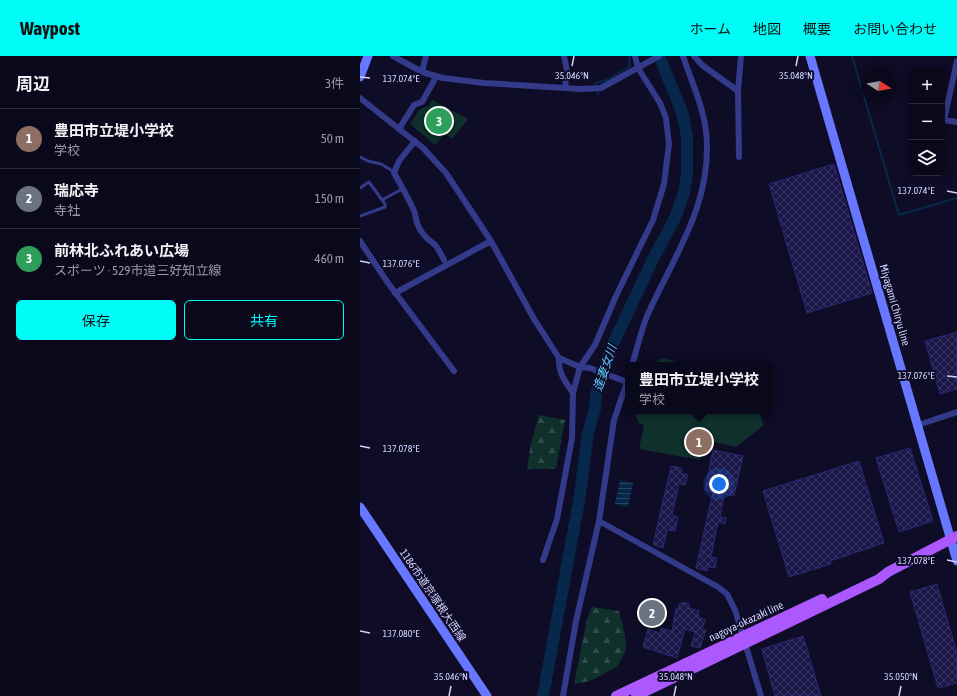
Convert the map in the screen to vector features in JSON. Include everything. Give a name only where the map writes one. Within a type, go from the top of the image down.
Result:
[{"type":"main road","points":[[360,77],[368,56]]},
{"type":"main road","name":"Miyagami Chiryu line","points":[[810,56],[918,425],[954,538],[957,562]]},
{"type":"main road","name":"1186市道京塚根大西線","points":[[360,507],[487,696]]},
{"type":"main road","name":"nagoya-okazaki line","points":[[616,696],[745,640],[879,579],[888,572],[954,538]]},
{"type":"main road","name":"nagoya-okazaki line","points":[[636,696],[745,640]]},
{"type":"street","points":[[393,56],[422,72],[436,77],[484,83],[565,88],[601,88],[659,56]]},
{"type":"street","points":[[422,72],[426,56]]},
{"type":"street","points":[[564,56],[568,71],[565,88]]},
{"type":"street","points":[[543,560],[557,519],[572,438],[573,393],[580,367],[595,345],[616,296],[653,220],[664,184],[669,144],[666,118],[660,103],[635,56]]},
{"type":"street","points":[[633,362],[647,317],[695,217],[707,172],[706,130],[683,56]]},
{"type":"street","points":[[694,56],[702,65],[738,91]]},
{"type":"street","points":[[739,157],[738,91],[741,56]]},
{"type":"street","points":[[957,62],[944,120],[957,122]]},
{"type":"street","points":[[399,128],[414,105],[422,102],[436,77]]},
{"type":"street","points":[[360,98],[415,141],[434,158],[446,172],[491,241],[534,319],[559,358],[559,368],[563,379],[573,393]]},
{"type":"street","points":[[415,141],[399,161],[394,172],[402,184],[402,189],[422,233],[435,245],[444,260]]},
{"type":"street","points":[[360,241],[396,293],[454,371]]},
{"type":"street","points":[[396,293],[491,241]]},
{"type":"street","points":[[559,358],[580,367],[590,368],[625,380],[614,420],[599,521],[576,621],[563,696]]},
{"type":"street","points":[[918,425],[957,412]]},
{"type":"street","points":[[599,521],[718,587],[727,594],[735,610],[745,640],[760,696]]},
{"type":"lane","points":[[360,157],[368,161],[381,164],[394,172]]},
{"type":"lane","points":[[360,188],[369,182],[382,200],[385,207],[360,216]]},
{"type":"lane","points":[[382,200],[402,189]]},
{"type":"green space","points":[[432,100],[468,119],[452,139],[445,134],[435,145],[410,124],[420,109],[428,106]]},
{"type":"green space","points":[[662,358],[677,362],[656,362]]},
{"type":"green space","points":[[635,414],[759,414],[764,425],[736,447],[706,440],[700,460],[639,449],[644,425],[639,423]]},
{"type":"green space","points":[[539,415],[565,420],[556,469],[527,469],[531,443]]},
{"type":"green space","points":[[592,607],[619,611],[625,635],[626,650],[617,667],[590,681],[574,684],[587,619]]},
{"type":"water","points":[[620,480],[633,483],[628,507],[615,504]]},
{"type":"building","points":[[834,164],[872,293],[807,313],[769,184]]},
{"type":"building","points":[[957,332],[957,389],[940,394],[925,341]]},
{"type":"building","points":[[910,448],[933,521],[899,532],[876,458]]},
{"type":"building","points":[[713,450],[743,456],[734,496],[724,494],[720,517],[726,518],[725,524],[718,522],[711,557],[717,558],[715,568],[708,567],[707,571],[696,568],[713,492],[705,490]]},
{"type":"building","points":[[859,461],[884,543],[830,561],[831,564],[789,577],[763,491]]},
{"type":"building","points":[[671,466],[682,468],[681,473],[688,475],[685,485],[679,484],[672,515],[678,517],[675,531],[667,530],[663,548],[653,545]]},
{"type":"building","points":[[937,584],[957,653],[957,683],[938,688],[910,592]]},
{"type":"building","points":[[683,602],[690,604],[689,608],[699,611],[698,617],[705,620],[702,629],[706,630],[700,648],[691,646],[695,632],[685,629],[677,658],[643,647],[648,629],[660,633],[661,628],[672,631],[676,609],[678,609],[680,603],[682,604]]},
{"type":"building","points":[[803,636],[821,696],[775,696],[762,649]]},
{"type":"waterway","points":[[598,94],[596,83],[607,80],[630,66],[629,56]]},
{"type":"waterway","name":"逢妻女川","points":[[543,696],[579,501],[588,433],[595,408],[596,395],[611,348],[654,257],[675,218],[684,193],[687,174],[687,137],[682,112],[659,56]]},
{"type":"waterway","points":[[852,56],[899,215],[957,198]]},
{"type":"place","name":"前林北ふれあい広場","points":[[439,121]]},
{"type":"place","name":"豊田市立堤小学校","points":[[699,442]]},
{"type":"place","name":"瑞応寺","points":[[652,613]]}]
